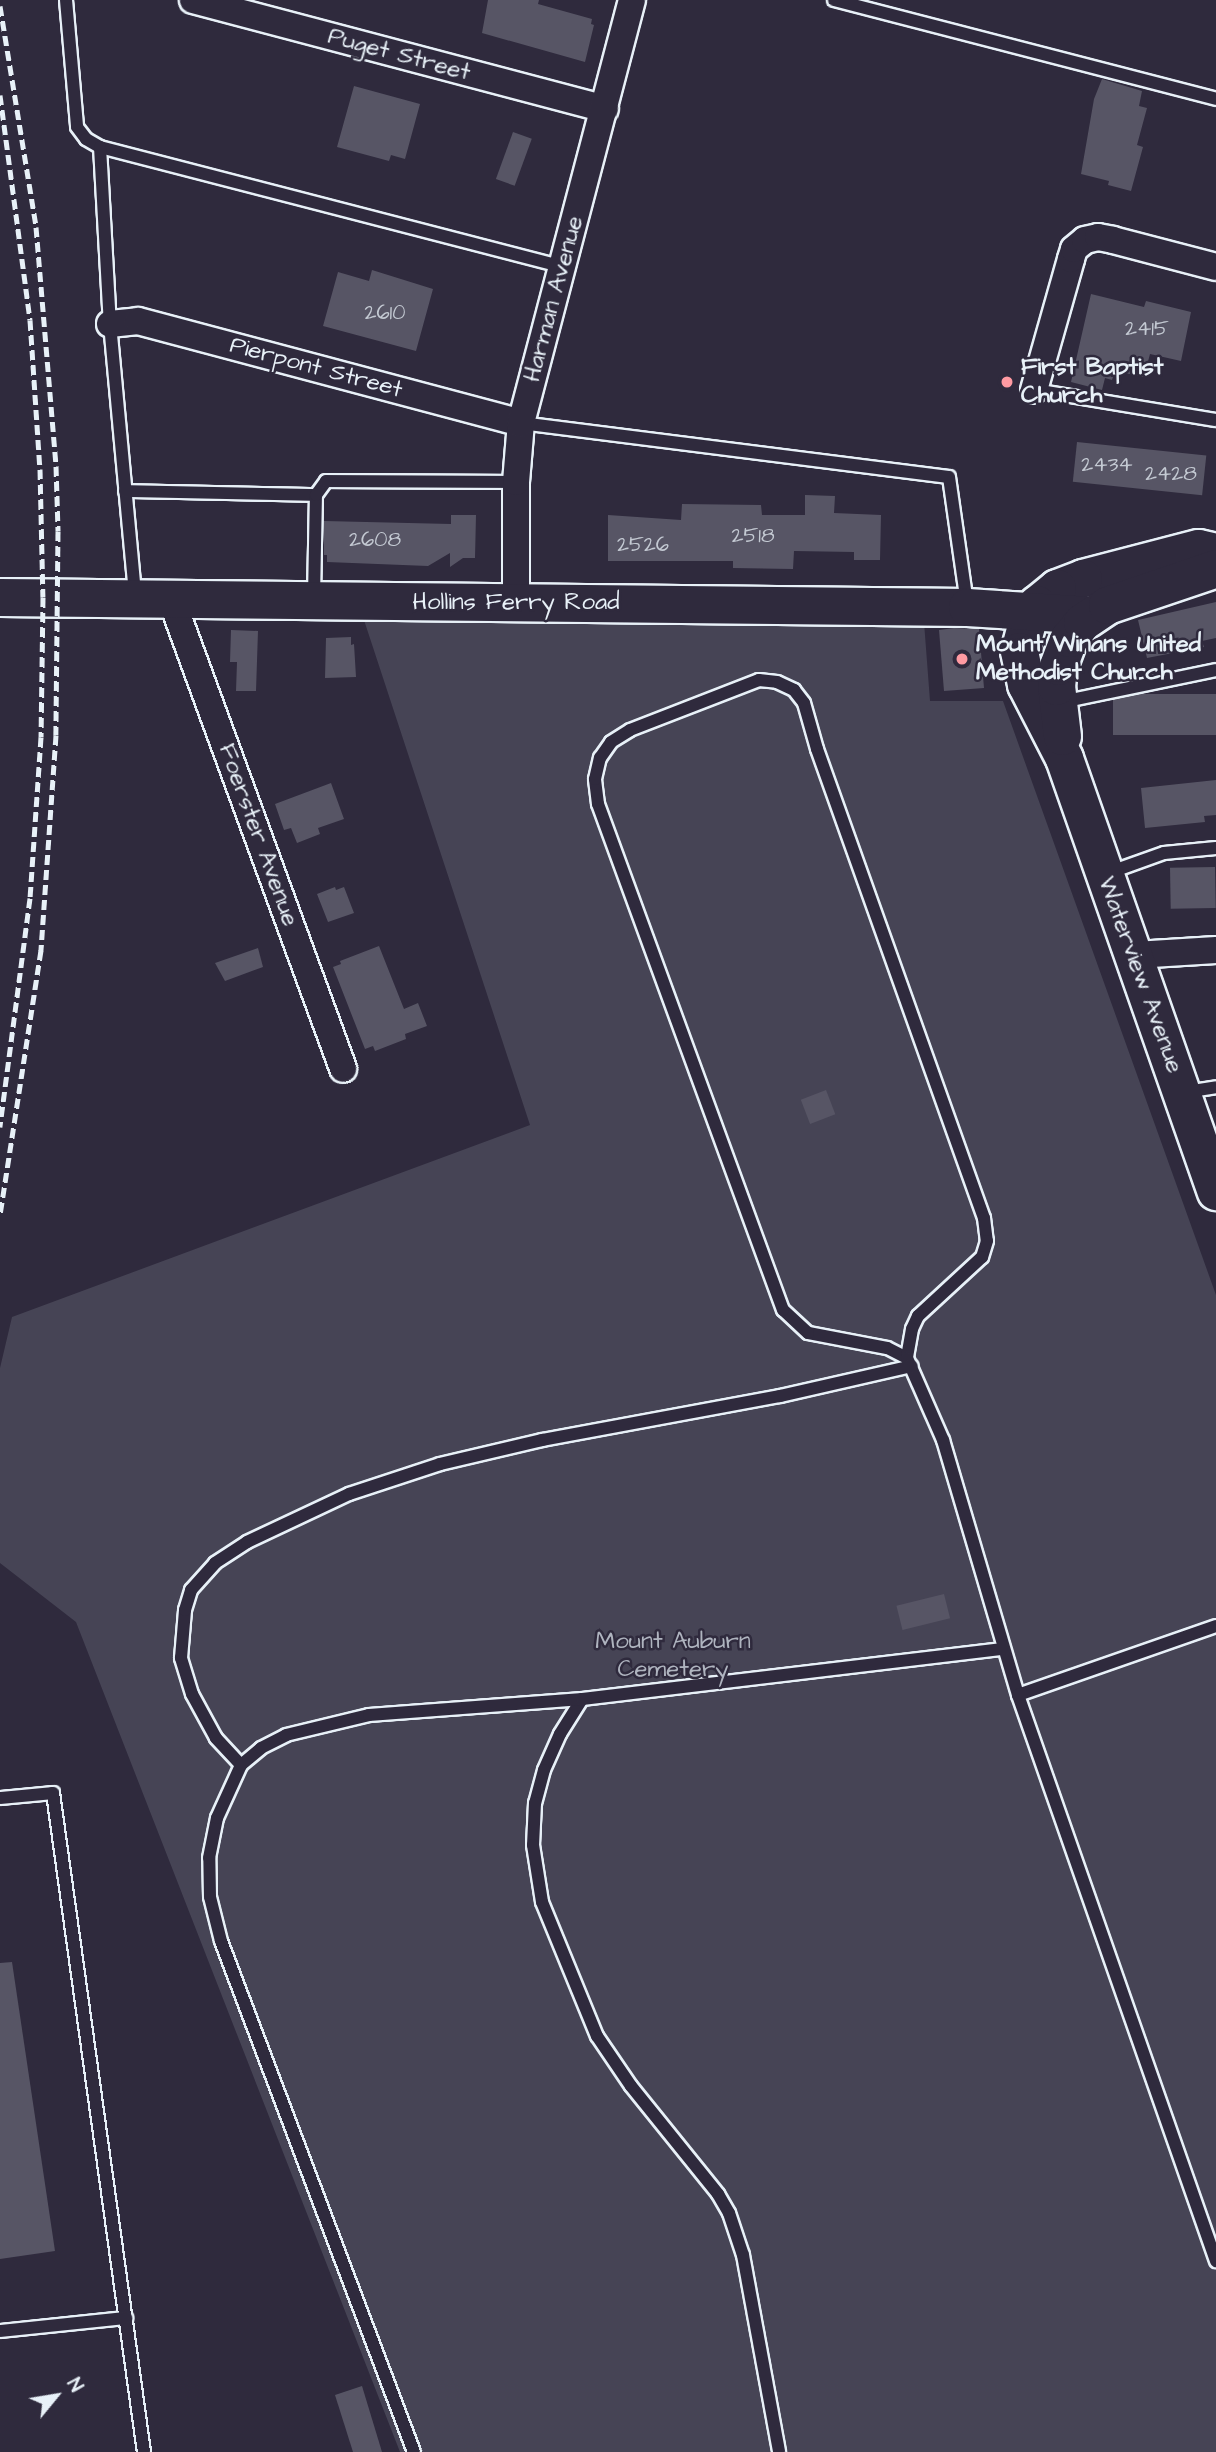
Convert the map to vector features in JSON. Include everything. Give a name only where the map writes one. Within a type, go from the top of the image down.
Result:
[{"type":"street","name":"Puget Street","points":[[193,0],[605,109]]},
{"type":"street","name":"Harman Avenue","points":[[516,603],[516,482],[521,423],[632,0]]},
{"type":"street","points":[[1034,390],[1074,249],[1084,240],[1098,237],[1113,240],[1216,267]]},
{"type":"street","name":"Pierpont Street","points":[[110,324],[138,321],[521,423]]},
{"type":"street","points":[[1032,611],[1057,588],[1083,578],[1198,548],[1216,552]]},
{"type":"street","name":"Hollins Ferry Road","points":[[0,597],[172,601],[967,607],[1032,611],[1083,622],[1107,605],[1216,568]]},
{"type":"street","name":"Foerster Avenue","points":[[172,601],[343,1069]]},
{"type":"street","name":"Waterview Avenue","points":[[1032,611],[1020,643],[1021,668],[1064,758],[1135,955],[1199,1090],[1216,1191]]},
{"type":"street","name":"Waterview Avenue","points":[[1064,758],[1058,703],[1058,666],[1065,647],[1083,622]]},
{"type":"street","points":[[1135,955],[1216,950]]},
{"type":"lane","points":[[66,0],[77,127],[86,139],[100,147],[563,267]]},
{"type":"lane","points":[[834,0],[1216,99]]},
{"type":"lane","points":[[100,147],[110,324],[135,600]]},
{"type":"lane","points":[[1034,390],[1216,420]]},
{"type":"lane","points":[[521,423],[949,477],[967,607]]},
{"type":"lane","points":[[314,601],[316,495],[326,481],[516,482]]},
{"type":"lane","points":[[125,491],[316,495]]},
{"type":"lane","points":[[1058,703],[1216,670]]},
{"type":"lane","points":[[910,1362],[887,1348],[808,1333],[783,1310],[598,804],[595,779],[600,758],[611,742],[631,730],[759,680],[777,682],[794,690],[804,703],[817,749],[984,1218],[987,1241],[982,1257],[918,1317],[912,1329],[910,1362],[943,1440],[1018,1695],[1216,2261]]},
{"type":"lane","points":[[1104,874],[1164,853],[1216,848]]},
{"type":"lane","points":[[241,1765],[216,1738],[192,1694],[181,1658],[185,1610],[191,1590],[215,1563],[247,1542],[349,1494],[440,1464],[542,1440],[780,1396],[910,1362]]},
{"type":"lane","points":[[1018,1695],[1216,1626]]},
{"type":"lane","points":[[414,2452],[221,1941],[210,1897],[209,1858],[217,1818],[241,1765],[286,1735],[369,1715],[582,1699],[1003,1649]]},
{"type":"lane","points":[[582,1699],[560,1734],[544,1770],[535,1803],[533,1845],[542,1902],[597,2036],[631,2086],[718,2194],[729,2213],[743,2255],[779,2452]]},
{"type":"lane","points":[[0,1798],[53,1793],[144,2452]]},
{"type":"lane","points":[[0,2331],[126,2318]]},
{"type":"green space","name":"Mount Auburn Cemetery","points":[[363,617],[924,622],[930,701],[1003,701],[1216,1295],[1216,2452],[400,2452],[76,1622],[0,1563],[0,1368],[12,1317],[530,1125]]},
{"type":"building","points":[[488,0],[539,0],[538,4],[592,19],[591,24],[594,25],[585,62],[482,33]]},
{"type":"building","points":[[1102,79],[1142,91],[1139,106],[1147,108],[1137,145],[1143,147],[1131,191],[1108,185],[1109,181],[1081,174],[1094,99]]},
{"type":"building","points":[[354,86],[420,104],[405,159],[391,155],[389,161],[337,147]]},
{"type":"building","points":[[513,132],[532,139],[515,186],[496,179]]},
{"type":"building","points":[[372,270],[433,289],[416,351],[323,326],[338,272],[369,281]]},
{"type":"building","points":[[1091,294],[1144,307],[1146,301],[1191,312],[1181,361],[1150,354],[1144,377],[1115,371],[1112,380],[1105,378],[1102,390],[1071,382]]},
{"type":"building","points":[[1077,442],[1206,456],[1202,495],[1073,482]]},
{"type":"building","points":[[805,495],[835,496],[834,513],[881,515],[880,560],[854,560],[854,552],[794,551],[793,569],[733,568],[733,561],[608,561],[608,515],[681,520],[682,504],[761,505],[762,515],[805,515]]},
{"type":"building","points":[[451,515],[476,515],[475,558],[463,558],[450,567],[450,553],[428,566],[327,562],[327,555],[324,555],[324,521],[451,524]]},
{"type":"building","points":[[1216,602],[1216,638],[1202,641],[1204,647],[1147,658],[1138,620]]},
{"type":"building","name":"Mount Winans United Methodist Church","points":[[979,629],[984,688],[944,691],[939,630]]},
{"type":"building","points":[[231,630],[258,631],[256,691],[236,691],[237,662],[230,662]]},
{"type":"building","points":[[351,637],[351,645],[354,644],[356,677],[325,678],[326,638]]},
{"type":"building","points":[[1113,694],[1216,694],[1216,735],[1113,735]]},
{"type":"building","points":[[1216,780],[1216,815],[1204,816],[1205,822],[1145,828],[1141,788]]},
{"type":"building","points":[[331,783],[344,819],[318,828],[320,834],[297,843],[291,828],[284,830],[275,804]]},
{"type":"building","points":[[1215,867],[1216,908],[1171,909],[1170,868]]},
{"type":"building","points":[[335,887],[336,890],[344,887],[354,913],[328,922],[317,894]]},
{"type":"building","points":[[379,946],[404,1009],[418,1003],[427,1026],[405,1034],[406,1039],[375,1051],[373,1046],[365,1049],[333,967],[341,964],[340,961]]},
{"type":"building","points":[[258,948],[263,967],[225,981],[215,963]]},
{"type":"building","points":[[826,1090],[835,1114],[810,1124],[801,1100]]},
{"type":"building","points":[[944,1594],[950,1618],[903,1630],[896,1606]]},
{"type":"building","points":[[12,1962],[55,2251],[0,2259],[0,1963]]},
{"type":"building","points":[[362,2386],[382,2452],[353,2452],[335,2395]]},
{"type":"railway","points":[[0,6],[36,227],[56,466],[58,531],[56,735],[41,950],[0,1215]]},
{"type":"railway","points":[[0,95],[30,320],[40,469],[43,597],[41,737],[30,898],[0,1127]]},
{"type":"place","name":"First Baptist Church","points":[[1007,382]]},
{"type":"place","name":"Mount Winans United Methodist Church","points":[[962,659]]}]
